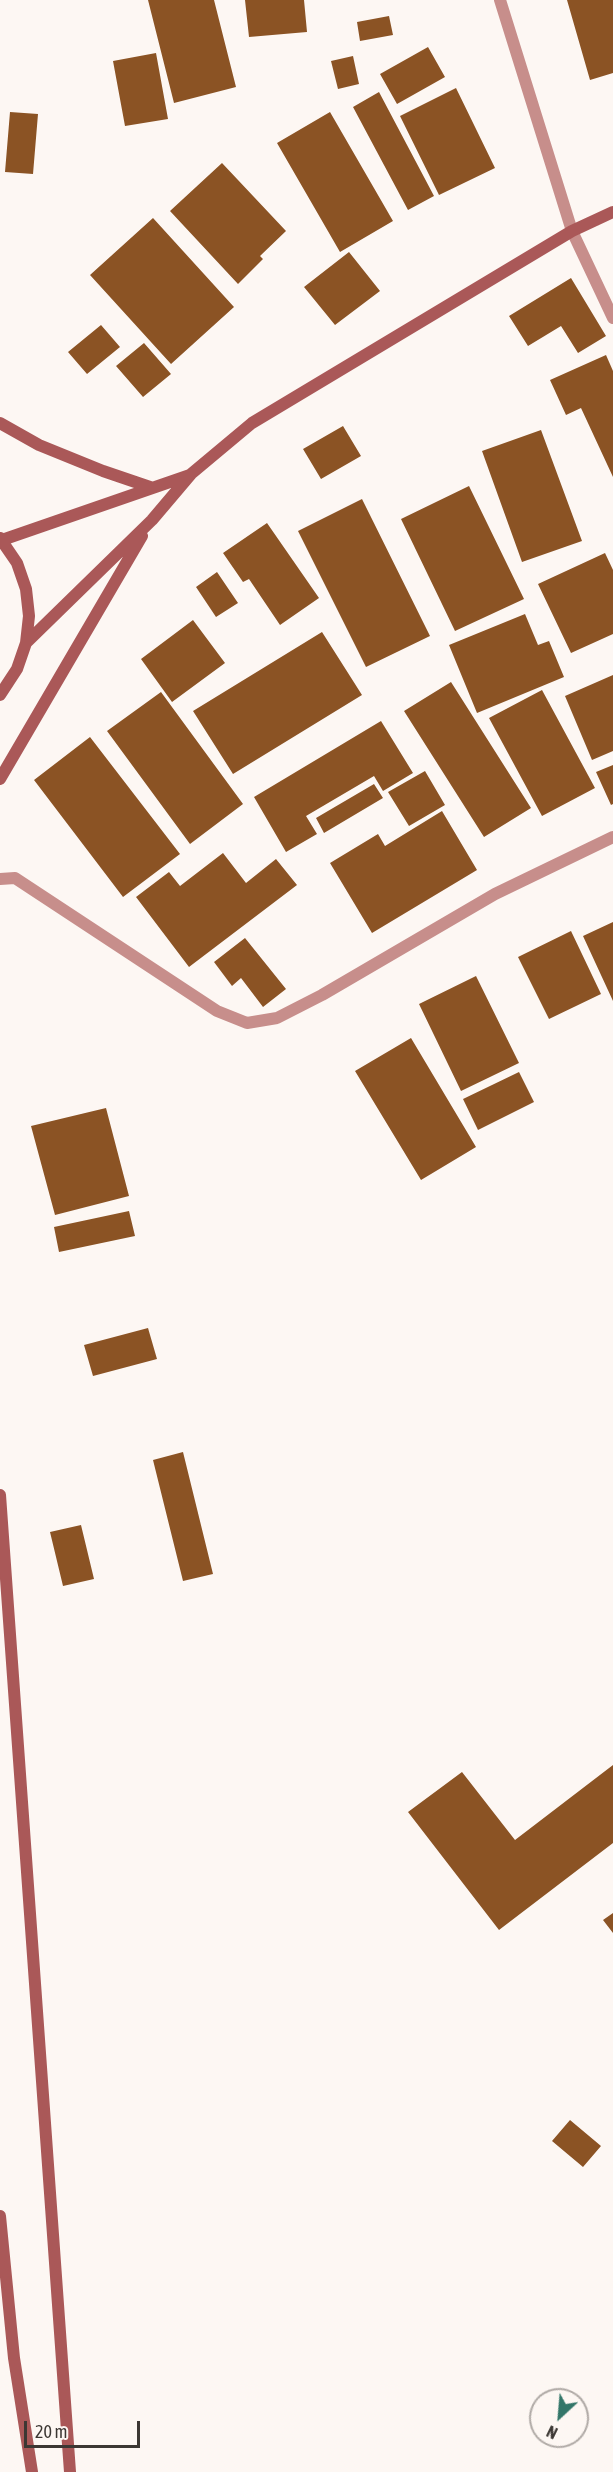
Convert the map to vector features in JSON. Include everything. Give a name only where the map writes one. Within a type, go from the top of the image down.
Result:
[{"type":"main road","points":[[26,643],[152,520],[191,474],[252,423],[572,231],[613,212]]},
{"type":"main road","points":[[0,423],[39,445],[150,487]]},
{"type":"main road","points":[[0,695],[17,669],[26,643],[29,616],[26,589],[17,563],[1,539],[191,474]]},
{"type":"main road","points":[[0,779],[152,520]]},
{"type":"main road","points":[[0,1495],[70,2472]]},
{"type":"main road","points":[[0,2216],[14,2358],[32,2472]]},
{"type":"street","points":[[500,0],[572,231],[613,318]]},
{"type":"street","points":[[0,879],[15,878],[217,1011],[247,1023],[277,1018],[322,995],[495,894],[613,837]]},
{"type":"building","points":[[148,0],[214,0],[236,87],[174,103]]},
{"type":"building","points":[[245,0],[304,0],[307,32],[249,37]]},
{"type":"building","points":[[567,0],[613,0],[613,73],[590,80]]},
{"type":"building","points":[[389,16],[393,35],[360,41],[357,22]]},
{"type":"building","points":[[428,47],[445,77],[397,104],[380,74]]},
{"type":"building","points":[[156,53],[168,119],[125,126],[113,61]]},
{"type":"building","points":[[353,56],[359,84],[338,89],[331,61]]},
{"type":"building","points":[[456,88],[495,168],[439,195],[400,116]]},
{"type":"building","points":[[379,92],[434,196],[408,210],[353,107]]},
{"type":"building","points":[[10,112],[38,114],[33,174],[5,172]]},
{"type":"building","points":[[330,112],[393,221],[340,252],[277,143]]},
{"type":"building","points":[[222,163],[286,231],[260,256],[263,259],[238,284],[170,211]]},
{"type":"building","points":[[153,218],[234,307],[171,364],[90,275]]},
{"type":"building","points":[[349,252],[380,291],[335,325],[304,287]]},
{"type":"building","points":[[571,278],[606,336],[578,353],[561,326],[528,346],[509,316]]},
{"type":"building","points":[[101,325],[120,347],[87,374],[68,352]]},
{"type":"building","points":[[144,343],[171,374],[143,397],[116,366]]},
{"type":"building","points":[[606,355],[613,371],[613,477],[581,408],[566,415],[550,380]]},
{"type":"building","points":[[343,426],[361,456],[321,479],[303,449]]},
{"type":"building","points":[[541,430],[582,541],[522,562],[482,451]]},
{"type":"building","points":[[469,486],[524,599],[455,631],[401,519]]},
{"type":"building","points":[[362,499],[430,636],[366,667],[298,531]]},
{"type":"building","points":[[267,523],[319,598],[280,625],[249,579],[243,582],[223,553]]},
{"type":"building","points":[[605,553],[613,570],[613,634],[571,653],[538,584]]},
{"type":"building","points":[[217,572],[238,603],[216,617],[196,587]]},
{"type":"building","points":[[525,614],[538,645],[549,641],[564,677],[477,713],[449,645]]},
{"type":"building","points":[[193,620],[225,663],[172,702],[141,659]]},
{"type":"building","points":[[322,632],[362,695],[233,774],[193,711]]},
{"type":"building","points":[[613,675],[613,751],[592,760],[565,696]]},
{"type":"building","points":[[451,682],[531,808],[484,837],[404,711]]},
{"type":"building","points":[[542,690],[595,788],[542,816],[489,718]]},
{"type":"building","points":[[161,692],[243,804],[190,844],[107,731]]},
{"type":"building","points":[[381,721],[413,773],[383,791],[374,776],[306,816],[317,834],[286,852],[254,797]]},
{"type":"building","points":[[90,737],[180,854],[123,897],[34,780]]},
{"type":"building","points":[[613,765],[613,804],[611,805],[596,772]]},
{"type":"building","points":[[425,771],[445,805],[409,826],[388,792]]},
{"type":"building","points":[[374,784],[383,798],[324,833],[316,818]]},
{"type":"building","points":[[442,811],[477,870],[372,933],[330,863],[378,834],[385,846]]},
{"type":"building","points":[[223,853],[246,883],[276,859],[297,885],[189,967],[136,897],[169,872],[180,886]]},
{"type":"building","points":[[613,922],[613,1001],[583,936]]},
{"type":"building","points":[[571,931],[601,994],[549,1019],[518,957]]},
{"type":"building","points":[[245,938],[286,989],[263,1007],[241,978],[232,986],[214,962]]},
{"type":"building","points":[[476,976],[519,1063],[461,1091],[419,1004]]},
{"type":"building","points":[[411,1038],[476,1147],[421,1180],[355,1071]]},
{"type":"building","points":[[519,1072],[534,1102],[478,1130],[463,1099]]},
{"type":"building","points":[[106,1108],[129,1196],[55,1215],[31,1126]]},
{"type":"building","points":[[129,1211],[135,1236],[59,1252],[54,1227]]},
{"type":"building","points":[[148,1328],[157,1359],[93,1376],[84,1345]]},
{"type":"building","points":[[183,1452],[213,1574],[183,1581],[153,1460]]},
{"type":"building","points":[[81,1525],[94,1579],[63,1586],[50,1532]]},
{"type":"building","points":[[613,1765],[613,1843],[499,1930],[408,1812],[462,1772],[515,1840]]},
{"type":"building","points":[[613,1913],[613,1933],[603,1920]]},
{"type":"building","points":[[570,2120],[601,2146],[583,2167],[552,2141]]}]
